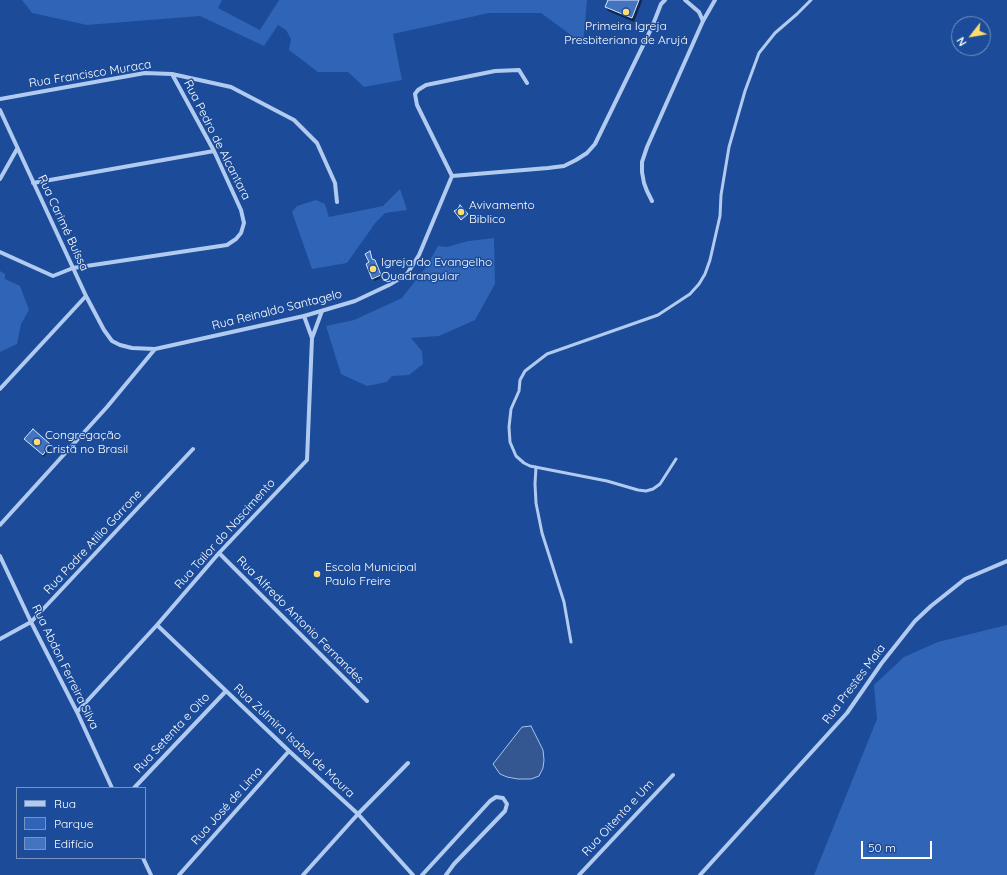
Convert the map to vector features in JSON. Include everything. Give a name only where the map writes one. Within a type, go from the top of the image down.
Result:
[{"type":"street","points":[[685,0],[699,12],[703,21]]},
{"type":"street","points":[[652,201],[644,183],[642,172],[642,162],[646,147],[703,21],[715,0]]},
{"type":"street","points":[[527,83],[519,70],[495,72],[426,85],[418,90],[415,94],[417,105],[452,176],[564,166],[587,154],[595,144],[652,27],[662,1]]},
{"type":"street","name":"Rua Francisco Muraca","points":[[0,99],[145,73],[172,74],[231,87],[294,120],[317,143],[335,183],[337,202]]},
{"type":"street","name":"Rua Pedro de Alcantara","points":[[0,252],[53,276],[73,268],[227,246],[236,239],[241,233],[244,223],[241,210],[214,151],[172,74]]},
{"type":"street","name":"Rua Carimé Buíssa","points":[[0,110],[86,296],[104,330],[112,341]]},
{"type":"street","points":[[0,179],[17,149]]},
{"type":"street","points":[[33,183],[214,151]]},
{"type":"street","name":"Rua Reinaldo Santagelo","points":[[112,341],[132,348],[156,350],[322,311],[355,301],[389,285],[407,274],[419,255],[452,176]]},
{"type":"street","points":[[0,389],[86,296]]},
{"type":"street","name":"Rua Tailor do Nascimento","points":[[77,712],[157,625],[219,554],[307,460],[312,338],[322,311]]},
{"type":"street","name":"Rua Tailor do Nascimento","points":[[304,316],[312,338]]},
{"type":"street","points":[[0,525],[107,407],[156,350]]},
{"type":"street","name":"Rua Padre Atilio Garrone","points":[[0,639],[31,622],[193,449]]},
{"type":"street","name":"Rua Alfredo Antonio Fernandes","points":[[219,554],[368,701]]},
{"type":"street","name":"Rua Abdon Ferreira Silva","points":[[0,556],[31,622],[77,712],[112,787]]},
{"type":"street","name":"Rua Prestes Maia","points":[[700,875],[847,714],[881,664],[915,621],[965,578],[1007,561]]},
{"type":"street","name":"Rua Zulmira Isabel de Moura","points":[[157,625],[289,751],[358,814],[413,875]]},
{"type":"street","name":"Rua Setenta e Oito","points":[[135,787],[226,691]]},
{"type":"street","name":"Rua José de Lima","points":[[179,875],[289,751]]},
{"type":"street","points":[[303,875],[358,814],[408,763]]},
{"type":"street","name":"Rua Oitenta e Um","points":[[579,875],[673,775]]},
{"type":"street","points":[[422,875],[490,801],[496,797],[503,798],[507,804],[505,811],[454,864],[446,875]]},
{"type":"street","points":[[143,859],[151,875]]},
{"type":"lane","points":[[676,459],[660,484],[653,489],[646,491],[638,490],[607,480],[536,467],[524,463],[516,456],[510,442],[509,427],[511,409],[519,391],[520,380],[525,371],[547,354],[658,314],[690,294],[699,284],[705,274],[710,260],[720,216],[721,196],[729,147],[745,91],[759,53],[775,33],[811,0]]},
{"type":"lane","points":[[536,467],[536,503],[542,533],[564,602],[571,642]]},
{"type":"green space","points":[[22,0],[222,0],[218,8],[260,30],[279,0],[587,0],[583,44],[541,13],[489,13],[393,34],[402,80],[364,87],[348,72],[318,72],[289,50],[291,39],[286,30],[278,25],[264,46],[200,16],[87,25],[32,13]]},
{"type":"green space","points":[[400,189],[407,210],[385,213],[376,222],[347,263],[312,269],[292,212],[297,206],[316,200],[325,204],[329,217],[383,206]]},
{"type":"green space","points":[[494,238],[495,284],[475,320],[439,336],[411,338],[422,351],[423,364],[409,375],[392,376],[387,382],[367,386],[341,374],[326,326],[354,320],[402,298],[426,267],[438,246],[447,247],[468,241]]},
{"type":"green space","points":[[0,271],[5,274],[5,279],[20,286],[29,310],[21,324],[17,344],[0,352]]},
{"type":"green space","points":[[1007,625],[1007,875],[814,875],[877,719],[874,685],[904,657],[938,642]]},
{"type":"shaded area","points":[[531,726],[543,750],[543,768],[539,776],[531,779],[518,779],[500,774],[493,764],[522,727]]},
{"type":"building","name":"Primeira Igreja Presbiteriana de Arujá","points":[[608,0],[639,0],[632,18],[605,7]]},
{"type":"building","name":"Avivamento Biblico","points":[[460,205],[468,214],[461,220],[454,211],[458,209]]},
{"type":"building","name":"Igreja do Evangelho Quadrangular","points":[[370,251],[372,259],[375,260],[381,275],[372,279],[366,264],[369,262],[365,254]]},
{"type":"building","name":"Congregação Cristã no Brasil","points":[[33,429],[50,444],[43,455],[24,439]]},
{"type":"place","name":"Primeira Igreja Presbiteriana de Arujá","points":[[626,12]]},
{"type":"place","name":"Avivamento Biblico","points":[[461,212]]},
{"type":"place","name":"Igreja do Evangelho Quadrangular","points":[[373,269]]},
{"type":"place","name":"Congregação Cristã no Brasil","points":[[37,442]]},
{"type":"place","name":"Escola Municipal Paulo Freire","points":[[317,574]]}]
